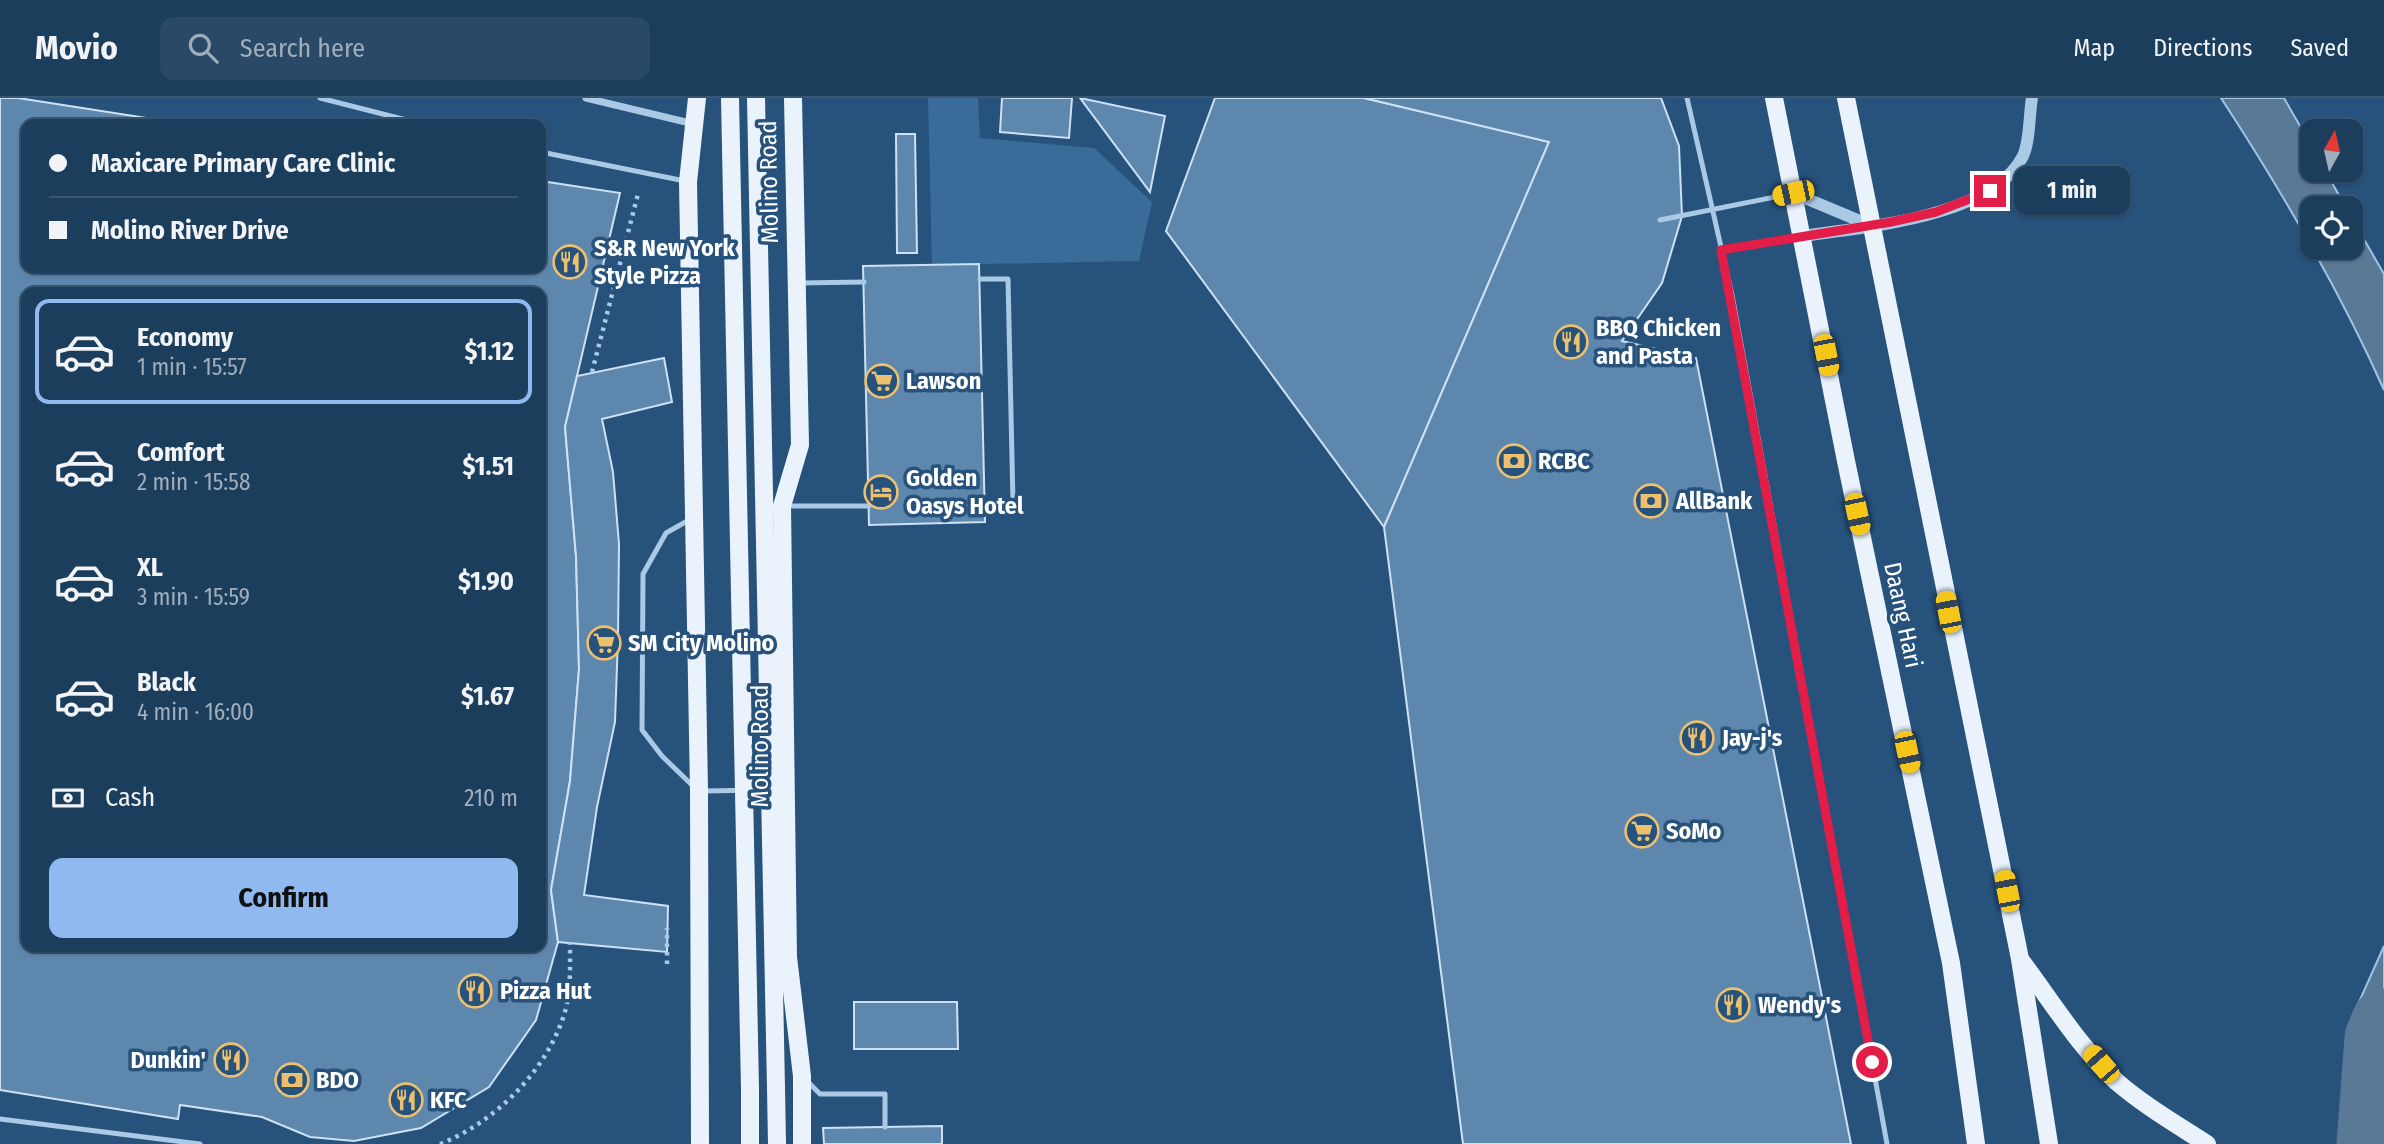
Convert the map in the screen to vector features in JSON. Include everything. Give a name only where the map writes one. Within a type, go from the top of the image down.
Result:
[{"type":"main road","points":[[696,98],[688,181],[699,791],[700,1144]]},
{"type":"main road","name":"Molino Road","points":[[730,98],[750,1144]]},
{"type":"main road","name":"Molino Road","points":[[756,98],[777,1144]]},
{"type":"main road","name":"Molino Road","points":[[793,98],[800,445],[782,506],[788,957],[802,1076],[802,1144]]},
{"type":"main road","name":"Daang Hari","points":[[1774,98],[1951,963],[1976,1144]]},
{"type":"main road","name":"Daang Hari","points":[[1846,98],[2020,959],[2049,1144]]},
{"type":"main road","points":[[2020,959],[2073,1031],[2115,1080],[2172,1123],[2207,1144]]},
{"type":"street","points":[[586,98],[695,124]]},
{"type":"street","points":[[1802,236],[1872,226],[1936,212],[1990,191],[2010,174],[2024,154],[2032,98]]},
{"type":"street","points":[[1793,193],[1872,226]]},
{"type":"lane","points":[[320,98],[402,119]]},
{"type":"lane","points":[[1688,98],[1721,250],[1886,1144]]},
{"type":"lane","points":[[546,153],[688,181]]},
{"type":"lane","points":[[1660,220],[1793,193]]},
{"type":"lane","points":[[1721,250],[1802,236]]},
{"type":"lane","points":[[979,279],[1008,279],[1011,398],[1013,503],[984,504]]},
{"type":"lane","points":[[795,283],[864,282]]},
{"type":"lane","points":[[782,506],[869,506]]},
{"type":"lane","points":[[695,517],[666,533],[643,574],[642,730],[662,756],[699,791],[785,789]]},
{"type":"lane","points":[[802,1076],[820,1094],[885,1094],[885,1127]]},
{"type":"lane","points":[[0,1119],[200,1144]]},
{"type":"path","points":[[592,372],[643,174]]},
{"type":"path","points":[[667,928],[667,964]]},
{"type":"path","points":[[440,1144],[489,1117],[514,1095],[535,1068],[566,1009],[570,979],[569,943]]},
{"type":"shaded area","points":[[928,98],[978,98],[980,138],[1094,148],[1152,202],[1139,261],[932,265]]},
{"type":"shaded area","points":[[2221,98],[2284,98],[2300,126],[2300,182],[2332,182],[2339,196],[2300,196],[2300,227]]},
{"type":"shaded area","points":[[2363,238],[2384,274],[2384,390],[2367,352],[2318,259],[2363,259]]},
{"type":"shaded area","points":[[2384,946],[2384,1130],[2340,1126],[2347,1029]]},
{"type":"building","points":[[0,98],[18,98],[153,119],[21,119],[21,273],[546,273],[546,182],[620,193],[565,427],[576,556],[579,669],[570,781],[551,890],[558,942],[536,1020],[489,1087],[421,1128],[354,1141],[310,1137],[262,1117],[180,1105],[178,1119],[0,1090]]},
{"type":"building","points":[[1002,98],[1072,98],[1069,138],[1000,132]]},
{"type":"building","points":[[1080,98],[1165,116],[1150,192]]},
{"type":"building","points":[[1215,98],[1364,98],[1549,142],[1384,527],[1166,231]]},
{"type":"building","points":[[1364,98],[1661,98],[1679,146],[1682,216],[1662,283],[1622,341],[1696,358],[1851,1144],[1463,1144],[1384,527],[1549,142]]},
{"type":"building","points":[[896,134],[915,134],[917,253],[897,253]]},
{"type":"building","points":[[979,264],[985,522],[869,525],[863,266]]},
{"type":"building","points":[[664,358],[672,402],[602,419],[613,472],[619,544],[615,722],[597,807],[584,895],[668,906],[667,952],[558,942],[551,890],[570,781],[579,669],[576,556],[565,427],[577,376]]},
{"type":"building","points":[[854,1002],[957,1002],[958,1049],[854,1049]]},
{"type":"building","points":[[942,1126],[942,1144],[824,1144],[823,1128]]},
{"type":"waterway","points":[[2369,1144],[2377,1038],[2384,1021]]},
{"type":"place","name":"S&R New York Style Pizza","points":[[570,262]]},
{"type":"place","name":"BBQ Chicken and Pasta","points":[[1571,342]]},
{"type":"place","name":"Lawson","points":[[882,381]]},
{"type":"place","name":"RCBC","points":[[1514,461]]},
{"type":"place","name":"Golden Oasys Hotel","points":[[881,492]]},
{"type":"place","name":"AllBank","points":[[1651,501]]},
{"type":"place","name":"SM City Molino","points":[[604,643]]},
{"type":"place","name":"Jay-j's","points":[[1697,738]]},
{"type":"place","name":"SoMo","points":[[1642,831]]},
{"type":"place","name":"Pizza Hut","points":[[475,991]]},
{"type":"place","name":"Wendy's","points":[[1733,1005]]},
{"type":"place","name":"Dunkin'","points":[[231,1060]]},
{"type":"place","name":"BDO","points":[[292,1080]]},
{"type":"place","name":"KFC","points":[[406,1100]]},
{"type":"route","points":[[1872,1062],[1732,295],[1721,250],[1891,222],[1936,212],[1990,191]]}]
